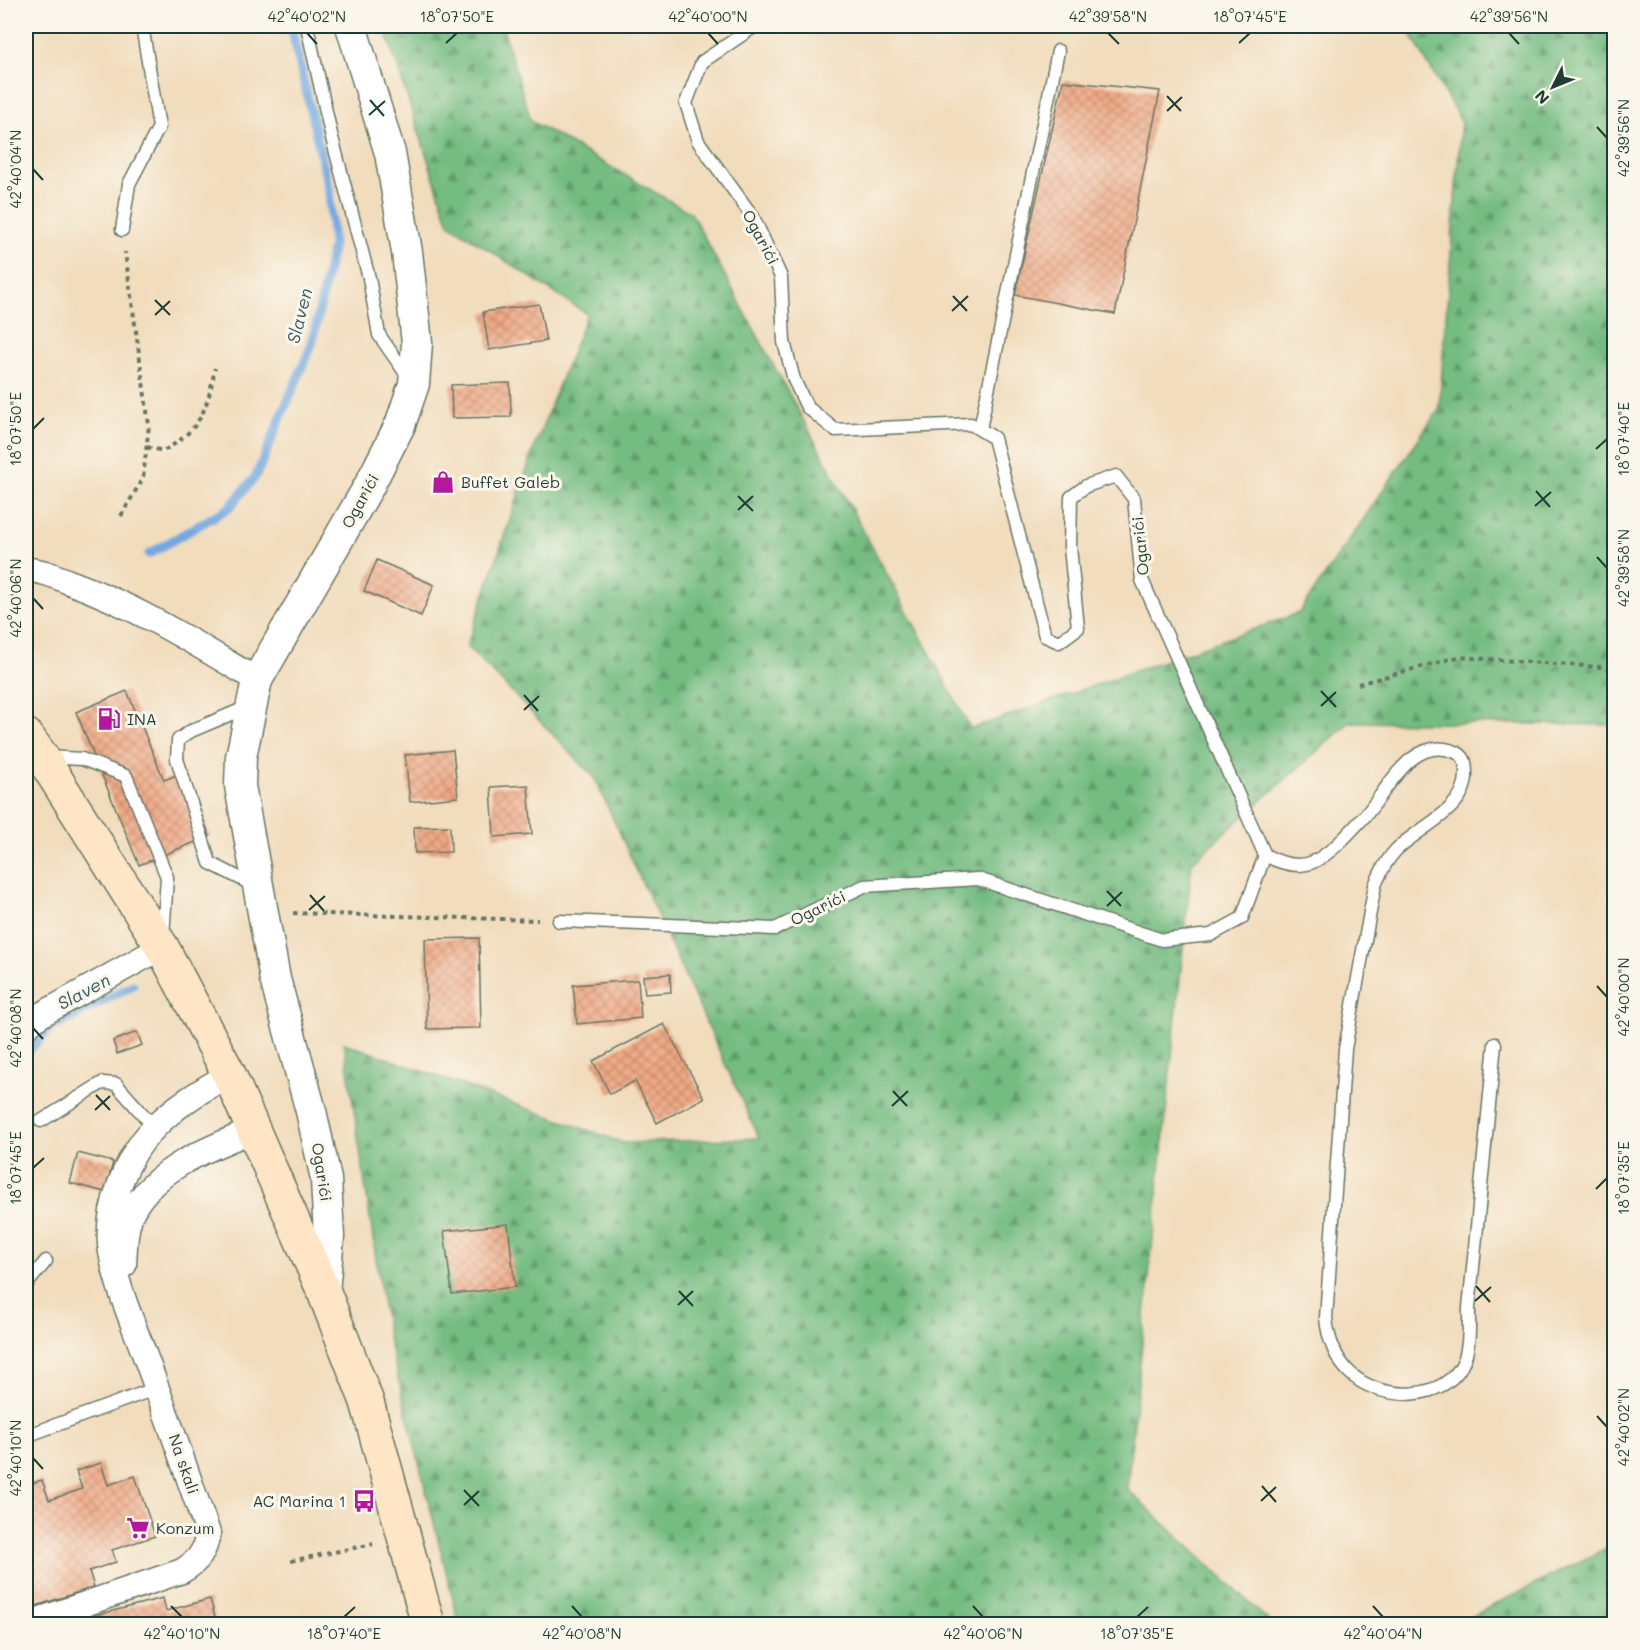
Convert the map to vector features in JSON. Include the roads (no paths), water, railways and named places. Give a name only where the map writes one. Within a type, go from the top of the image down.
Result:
[{"type":"main road","points":[[34,746],[162,947],[229,1074],[324,1292],[367,1402],[428,1624]]},
{"type":"street","name":"Ogarići","points":[[324,1292],[329,1237],[326,1179],[311,1111],[274,979],[240,786],[241,757],[253,693],[369,486],[400,425],[414,384],[417,343],[407,252],[390,153],[351,26]]},
{"type":"street","points":[[26,570],[37,570],[99,593],[174,631],[253,693]]},
{"type":"street","points":[[26,1027],[39,1016],[162,947]]},
{"type":"street","name":"Na skali","points":[[26,1624],[182,1571],[195,1563],[206,1550],[208,1533],[123,1294],[111,1252],[110,1222],[120,1186],[132,1160],[154,1127],[182,1103],[229,1074]]},
{"type":"street","name":"Na skali","points":[[123,1294],[126,1239],[133,1212],[152,1184],[211,1147],[254,1130]]},
{"type":"lane","points":[[122,230],[129,184],[159,127],[142,26]]},
{"type":"lane","points":[[308,26],[331,134],[369,278],[380,335],[414,384]]},
{"type":"lane","name":"Ogarići","points":[[559,921],[776,929],[864,886],[978,879],[1162,940],[1211,935],[1242,918],[1265,855],[1142,580],[1134,499],[1116,476],[1086,486],[1071,496],[1070,547],[1078,628],[1059,642],[1045,636],[994,438],[971,424],[835,430],[807,407],[794,380],[784,342],[781,276],[753,217],[698,141],[686,103],[702,62],[755,26]]},
{"type":"lane","points":[[980,429],[1058,51]]},
{"type":"lane","points":[[253,693],[178,740],[177,759],[210,862],[259,899]]},
{"type":"lane","points":[[34,746],[82,759],[126,776],[167,877],[162,947]]},
{"type":"lane","points":[[1265,855],[1279,862],[1293,865],[1311,863],[1325,855],[1364,817],[1389,780],[1428,750],[1446,749],[1459,753],[1467,763],[1466,782],[1461,795],[1451,806],[1396,850],[1383,867],[1376,885],[1345,1049],[1326,1318],[1335,1352],[1342,1364],[1350,1374],[1374,1389],[1402,1393],[1430,1390],[1443,1383],[1464,1360],[1469,1341],[1469,1308],[1495,1044]]},
{"type":"lane","points":[[41,1120],[102,1083],[116,1084],[154,1127]]},
{"type":"lane","points":[[26,1285],[46,1261]]},
{"type":"lane","points":[[26,1436],[157,1388]]},
{"type":"waterway","name":"Slaven","points":[[149,554],[229,508],[256,476],[312,344],[333,245],[329,190],[291,26]]},
{"type":"waterway","name":"Slaven","points":[[26,1054],[50,1029],[133,985]]},
{"type":"place","name":"Buffet Galeb","points":[[443,482]]},
{"type":"place","name":"INA","points":[[109,719]]},
{"type":"place","name":"AC Marina 1","points":[[364,1501]]},
{"type":"place","name":"Konzum","points":[[138,1528]]}]
